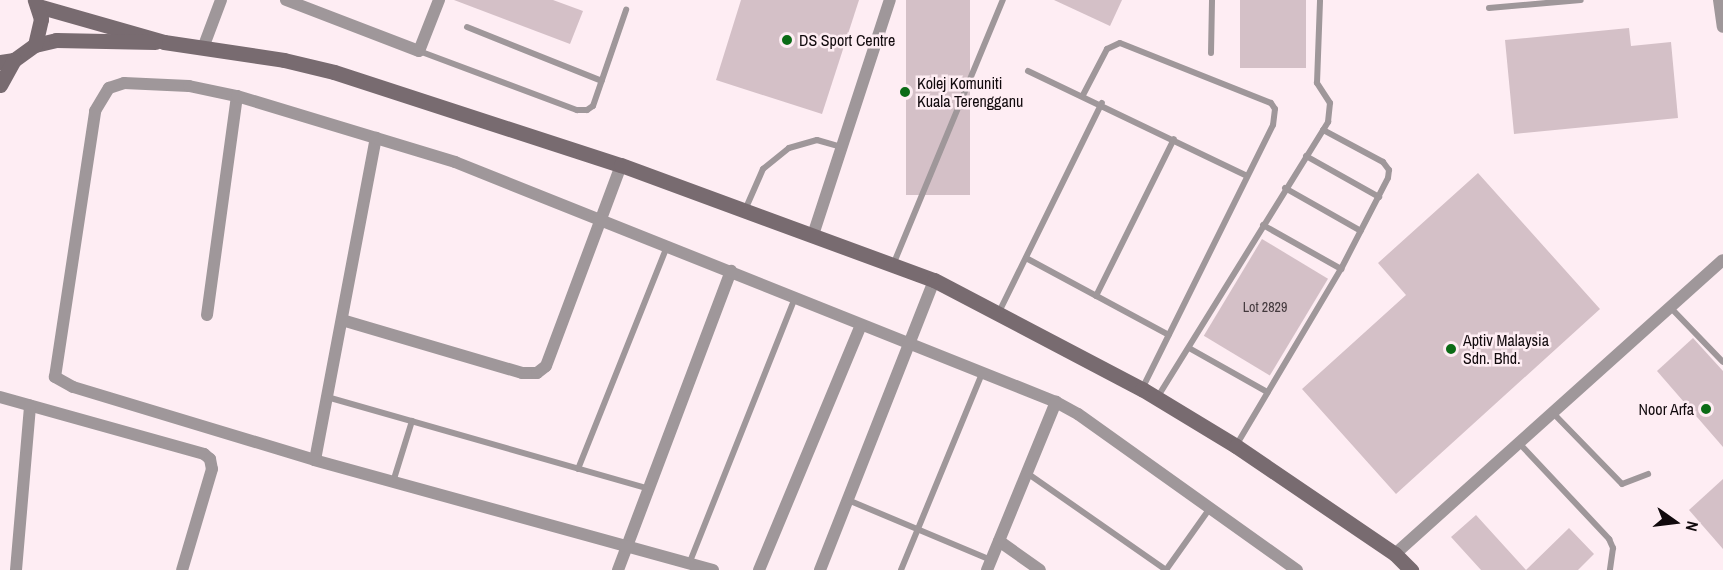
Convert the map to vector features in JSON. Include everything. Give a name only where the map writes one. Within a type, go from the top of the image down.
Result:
[{"type":"street","points":[[203,48],[221,0]]},
{"type":"street","points":[[286,0],[419,51],[438,0]]},
{"type":"street","points":[[813,235],[890,0]]},
{"type":"street","points":[[1719,0],[1723,27]]},
{"type":"street","points":[[34,45],[40,33],[36,3],[164,42],[334,72],[621,165],[934,280],[999,312],[1142,389],[1236,446],[1395,554],[1411,570]]},
{"type":"street","points":[[0,85],[7,61],[34,45],[56,40],[122,44],[164,42]]},
{"type":"street","points":[[712,570],[315,460],[73,387],[55,377],[95,111],[100,99],[109,88],[124,83],[189,86],[237,96],[517,184],[1056,402],[1078,414],[1297,570]]},
{"type":"street","points":[[207,315],[237,96]]},
{"type":"street","points":[[315,460],[376,138]]},
{"type":"street","points":[[342,320],[522,373],[537,373],[546,366],[621,165]]},
{"type":"street","points":[[1395,554],[1723,260]]},
{"type":"street","points":[[618,570],[731,271]]},
{"type":"street","points":[[820,570],[934,280]]},
{"type":"street","points":[[759,570],[861,325]]},
{"type":"street","points":[[0,398],[204,454],[210,459],[212,469],[182,570]]},
{"type":"street","points":[[989,565],[1056,402]]},
{"type":"street","points":[[16,570],[30,406]]},
{"type":"street","points":[[999,540],[1040,570]]},
{"type":"lane","points":[[893,265],[1003,0]]},
{"type":"lane","points":[[1211,53],[1212,0]]},
{"type":"lane","points":[[1157,398],[1323,130],[1331,111],[1317,82],[1320,0]]},
{"type":"lane","points":[[1490,8],[1581,0]]},
{"type":"lane","points":[[419,51],[576,110],[593,106],[627,10]]},
{"type":"lane","points":[[467,27],[602,81]]},
{"type":"lane","points":[[1083,94],[1107,50],[1120,43],[1271,103],[1276,117],[1142,389]]},
{"type":"lane","points":[[1028,70],[1102,103],[1247,176]]},
{"type":"lane","points":[[999,312],[1102,103]]},
{"type":"lane","points":[[1236,446],[1341,269],[1379,197],[1389,170],[1383,162],[1323,130]]},
{"type":"lane","points":[[1096,296],[1174,139]]},
{"type":"lane","points":[[745,210],[763,169],[789,148],[817,140],[842,147]]},
{"type":"lane","points":[[1306,156],[1379,197]]},
{"type":"lane","points":[[1285,188],[1361,231]]},
{"type":"lane","points":[[1263,225],[1341,269]]},
{"type":"lane","points":[[578,469],[667,246]]},
{"type":"lane","points":[[1026,258],[1168,335]]},
{"type":"lane","points":[[689,564],[795,298]]},
{"type":"lane","points":[[1670,307],[1723,362]]},
{"type":"lane","points":[[1189,348],[1267,392]]},
{"type":"lane","points":[[901,570],[982,372]]},
{"type":"lane","points":[[327,397],[650,489]]},
{"type":"lane","points":[[1552,412],[1622,484],[1648,474]]},
{"type":"lane","points":[[393,482],[412,421]]},
{"type":"lane","points":[[1519,443],[1609,539],[1613,548],[1610,570]]},
{"type":"lane","points":[[1027,472],[1166,570],[1210,508]]},
{"type":"lane","points":[[847,500],[918,529],[989,565]]},
{"type":"building","points":[[454,0],[553,0],[583,11],[570,44]]},
{"type":"building","name":"DS Sport Centre","points":[[741,0],[859,0],[822,114],[716,80]]},
{"type":"building","points":[[906,0],[970,0],[970,195],[906,195]]},
{"type":"building","points":[[1054,0],[1122,0],[1110,26]]},
{"type":"building","points":[[1240,0],[1306,0],[1306,68],[1240,68]]},
{"type":"building","points":[[1629,28],[1631,46],[1671,42],[1678,118],[1514,134],[1505,40]]},
{"type":"building","name":"Aptiv Malaysia Sdn. Bhd.","points":[[1478,173],[1600,309],[1396,494],[1302,389],[1406,295],[1378,263]]},
{"type":"building","points":[[1262,239],[1328,279],[1270,376],[1204,336]]},
{"type":"building","name":"Noor Arfa","points":[[1693,338],[1723,371],[1723,447],[1657,371]]},
{"type":"building","points":[[1723,479],[1723,549],[1689,510]]},
{"type":"building","points":[[1476,515],[1526,570],[1481,570],[1451,537]]},
{"type":"building","points":[[1569,528],[1594,554],[1578,570],[1526,570]]},
{"type":"place","name":"DS Sport Centre","points":[[787,40]]},
{"type":"place","name":"Kolej Komuniti Kuala Terengganu","points":[[905,92]]},
{"type":"place","name":"Aptiv Malaysia Sdn. Bhd.","points":[[1451,349]]},
{"type":"place","name":"Noor Arfa","points":[[1706,409]]}]
